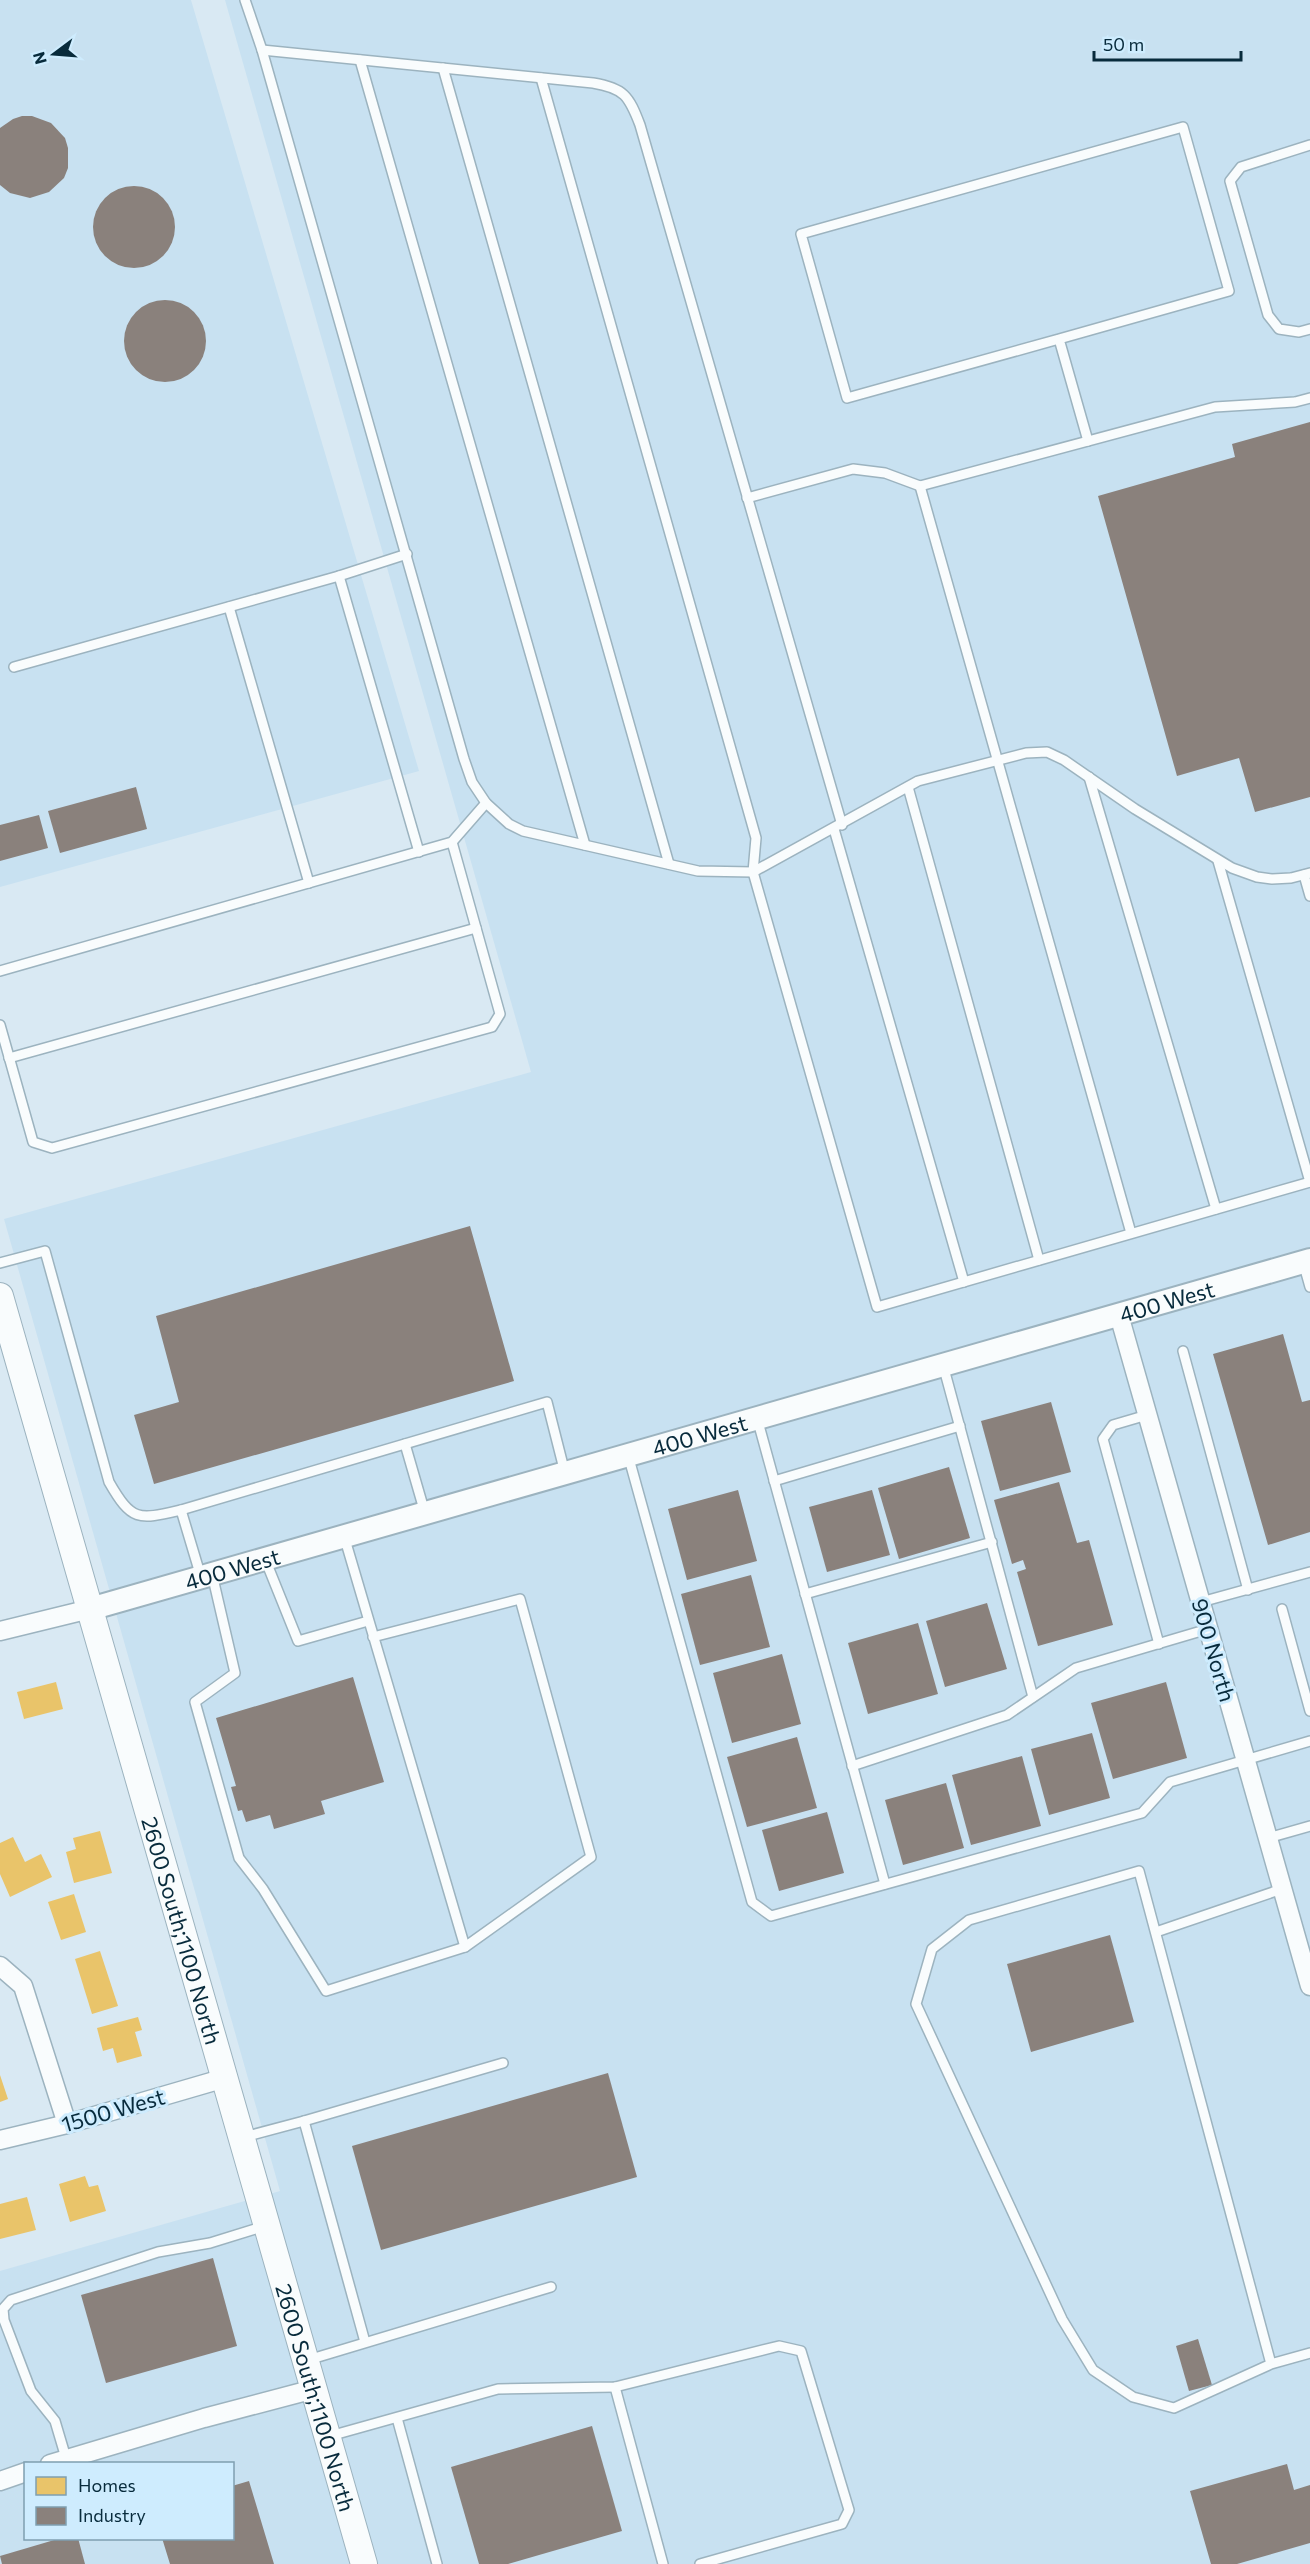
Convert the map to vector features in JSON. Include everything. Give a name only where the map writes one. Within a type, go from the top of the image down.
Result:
[{"type":"main road","name":"2600 South;1100 North","points":[[0,1296],[364,2564]]},
{"type":"street","name":"400 West","points":[[90,1609],[1306,1261]]},
{"type":"street","name":"900 North","points":[[1119,1315],[1310,1986]]},
{"type":"street","points":[[0,1631],[90,1609]]},
{"type":"street","points":[[0,1966],[23,1986],[67,2124]]},
{"type":"street","name":"1500 West","points":[[0,2140],[67,2124],[225,2078]]},
{"type":"street","points":[[58,2461],[204,2418],[314,2389]]},
{"type":"street","points":[[0,2481],[24,2473]]},
{"type":"lane","points":[[245,0],[262,50],[464,759],[472,782],[486,803],[509,824],[523,831],[698,871],[753,872],[918,781],[1026,753],[1047,752],[1064,760],[1218,861],[1257,877],[1272,879],[1307,874],[1310,896]]},
{"type":"lane","points":[[262,50],[609,86],[627,97],[634,109],[747,498],[964,1282]]},
{"type":"lane","points":[[360,60],[585,845]]},
{"type":"lane","points":[[443,68],[669,864]]},
{"type":"lane","points":[[541,78],[756,838],[753,872],[876,1307],[1310,1182],[1218,861]]},
{"type":"lane","points":[[1183,127],[1229,291],[1059,339],[847,398],[801,234],[1183,127]]},
{"type":"lane","points":[[1310,146],[1241,167],[1230,181],[1268,315],[1279,329],[1299,332],[1310,328]]},
{"type":"lane","points":[[1059,339],[1088,441]]},
{"type":"lane","points":[[747,498],[853,469],[885,473],[920,486],[1215,407],[1295,402],[1310,398]]},
{"type":"lane","points":[[920,486],[1131,1233]]},
{"type":"lane","points":[[14,667],[339,576],[407,554]]},
{"type":"lane","points":[[339,576],[419,852]]},
{"type":"lane","points":[[229,607],[309,883]]},
{"type":"lane","points":[[1089,777],[1216,1209]]},
{"type":"lane","points":[[908,787],[1039,1260]]},
{"type":"lane","points":[[0,971],[452,842],[486,803]]},
{"type":"lane","points":[[0,1025],[33,1142],[51,1148],[492,1027],[500,1014],[452,842]]},
{"type":"lane","points":[[9,1058],[476,928]]},
{"type":"lane","points":[[0,1263],[45,1251],[109,1482],[125,1508],[148,1518],[547,1402],[565,1473]]},
{"type":"lane","points":[[1306,1261],[1310,1287]]},
{"type":"lane","points":[[1182,1351],[1248,1590]]},
{"type":"lane","points":[[943,1365],[1033,1697]]},
{"type":"lane","points":[[1147,1415],[1113,1425],[1102,1439],[1158,1644]]},
{"type":"lane","points":[[757,1418],[885,1884]]},
{"type":"lane","points":[[774,1481],[960,1426]]},
{"type":"lane","points":[[405,1444],[425,1513]]},
{"type":"lane","points":[[628,1455],[752,1902],[771,1916],[1142,1813],[1170,1782],[1310,1741]]},
{"type":"lane","points":[[181,1510],[207,1575],[236,1673],[195,1702],[239,1858],[263,1889],[326,1991],[465,1947],[591,1857],[520,1599],[373,1637]]},
{"type":"lane","points":[[344,1536],[465,1947]]},
{"type":"lane","points":[[805,1594],[992,1542]]},
{"type":"lane","points":[[265,1559],[298,1641],[368,1621]]},
{"type":"lane","points":[[1201,1602],[1310,1572]]},
{"type":"lane","points":[[1282,1609],[1310,1711]]},
{"type":"lane","points":[[852,1766],[1007,1716],[1076,1668],[1208,1629]]},
{"type":"lane","points":[[1268,1838],[1310,1826]]},
{"type":"lane","points":[[1271,2364],[1139,1871],[969,1920],[932,1949],[916,2004],[1062,2319],[1092,2370],[1133,2397],[1174,2408],[1271,2364],[1310,2353]]},
{"type":"lane","points":[[1156,1932],[1282,1889]]},
{"type":"lane","points":[[242,2138],[503,2063]]},
{"type":"lane","points":[[304,2121],[365,2343]]},
{"type":"lane","points":[[58,2461],[55,2421],[31,2391],[4,2320],[3,2309],[11,2300],[158,2252],[210,2243],[267,2226]]},
{"type":"lane","points":[[306,2360],[551,2287]]},
{"type":"lane","points":[[327,2436],[498,2389],[615,2386],[779,2346],[801,2351],[849,2510],[842,2524],[700,2564]]},
{"type":"lane","points":[[615,2386],[663,2564]]},
{"type":"lane","points":[[397,2418],[437,2564]]},
{"type":"shaded area","points":[[0,0],[191,0],[419,771],[0,887]]},
{"type":"shaded area","points":[[225,0],[1310,0],[1310,2564],[0,2564],[0,2271],[280,2191],[4,1219],[531,1072]]},
{"type":"building: Homes","points":[[56,1682],[63,1709],[24,1719],[17,1692]]},
{"type":"building: Homes","points":[[100,1831],[112,1873],[74,1883],[66,1852],[76,1849],[73,1838]]},
{"type":"building: Homes","points":[[13,1837],[25,1862],[41,1854],[52,1877],[10,1897],[0,1874],[0,1843]]},
{"type":"building: Homes","points":[[74,1894],[86,1932],[61,1940],[48,1902]]},
{"type":"building: Homes","points":[[100,1951],[118,2006],[92,2014],[75,1959]]},
{"type":"building: Homes","points":[[138,2017],[142,2030],[135,2032],[142,2056],[117,2063],[113,2048],[103,2051],[97,2028]]},
{"type":"building: Homes","points":[[0,2075],[8,2099],[0,2102]]},
{"type":"building: Homes","points":[[85,2176],[89,2187],[98,2185],[106,2211],[70,2222],[59,2184]]},
{"type":"building: Homes","points":[[27,2197],[36,2230],[0,2239],[0,2204]]},
{"type":"building: Industry","points":[[22,116],[32,116],[51,123],[65,138],[68,148],[68,168],[64,178],[49,192],[30,198],[10,193],[0,185],[0,128]]},
{"type":"building: Industry","points":[[134,186],[150,190],[163,198],[171,211],[175,227],[171,243],[163,256],[150,264],[134,268],[118,264],[105,256],[97,243],[93,227],[97,211],[105,198],[118,190]]},
{"type":"building: Industry","points":[[165,300],[181,304],[194,312],[202,325],[206,341],[202,357],[194,370],[181,378],[165,382],[149,378],[136,370],[128,357],[124,341],[128,325],[136,312],[149,304]]},
{"type":"building: Industry","points":[[1310,422],[1310,797],[1255,812],[1239,758],[1177,776],[1098,496],[1235,457],[1232,444]]},
{"type":"building: Industry","points":[[136,787],[147,829],[60,853],[48,811]]},
{"type":"building: Industry","points":[[39,815],[48,848],[0,861],[0,825]]},
{"type":"building: Industry","points":[[470,1226],[514,1381],[154,1484],[134,1415],[179,1402],[156,1316]]},
{"type":"building: Industry","points":[[1283,1334],[1302,1402],[1310,1400],[1310,1532],[1268,1545],[1213,1354]]},
{"type":"building: Industry","points":[[1051,1402],[1071,1472],[1000,1491],[981,1421]]},
{"type":"building: Industry","points":[[949,1467],[970,1538],[899,1559],[878,1488]]},
{"type":"building: Industry","points":[[1059,1482],[1077,1543],[1089,1540],[1113,1625],[1038,1646],[1017,1572],[1026,1569],[1023,1560],[1012,1564],[994,1500]]},
{"type":"building: Industry","points":[[738,1490],[757,1561],[687,1580],[668,1509]]},
{"type":"building: Industry","points":[[872,1490],[890,1555],[827,1572],[809,1507]]},
{"type":"building: Industry","points":[[751,1575],[770,1647],[700,1665],[681,1594]]},
{"type":"building: Industry","points":[[987,1603],[1007,1669],[945,1687],[926,1621]]},
{"type":"building: Industry","points":[[918,1623],[938,1694],[868,1714],[848,1643]]},
{"type":"building: Industry","points":[[782,1654],[801,1724],[732,1743],[713,1673]]},
{"type":"building: Industry","points":[[353,1677],[384,1782],[321,1801],[325,1814],[274,1829],[270,1815],[246,1822],[242,1810],[238,1811],[231,1787],[236,1786],[216,1718]]},
{"type":"building: Industry","points":[[1166,1682],[1187,1758],[1113,1779],[1091,1703]]},
{"type":"building: Industry","points":[[1092,1733],[1110,1798],[1049,1815],[1031,1749]]},
{"type":"building: Industry","points":[[797,1737],[817,1808],[747,1827],[727,1757]]},
{"type":"building: Industry","points":[[1022,1756],[1041,1826],[971,1845],[952,1775]]},
{"type":"building: Industry","points":[[946,1783],[964,1848],[903,1865],[885,1800]]},
{"type":"building: Industry","points":[[827,1812],[844,1873],[779,1891],[762,1830]]},
{"type":"building: Industry","points":[[1110,1935],[1134,2022],[1031,2052],[1007,1964]]},
{"type":"building: Industry","points":[[608,2073],[637,2177],[381,2250],[352,2146]]},
{"type":"building: Industry","points":[[213,2258],[237,2346],[106,2383],[81,2295]]},
{"type":"building: Industry","points":[[1198,2339],[1212,2385],[1189,2391],[1176,2346]]},
{"type":"building: Industry","points":[[592,2426],[622,2531],[508,2564],[479,2564],[451,2467]]},
{"type":"building: Industry","points":[[1287,2464],[1294,2490],[1310,2485],[1310,2543],[1237,2564],[1211,2564],[1190,2491]]},
{"type":"building: Industry","points":[[249,2481],[274,2564],[170,2564],[163,2540],[234,2540],[234,2485]]},
{"type":"building: Industry","points":[[54,2540],[79,2540],[85,2564],[2,2564],[0,2556]]}]
